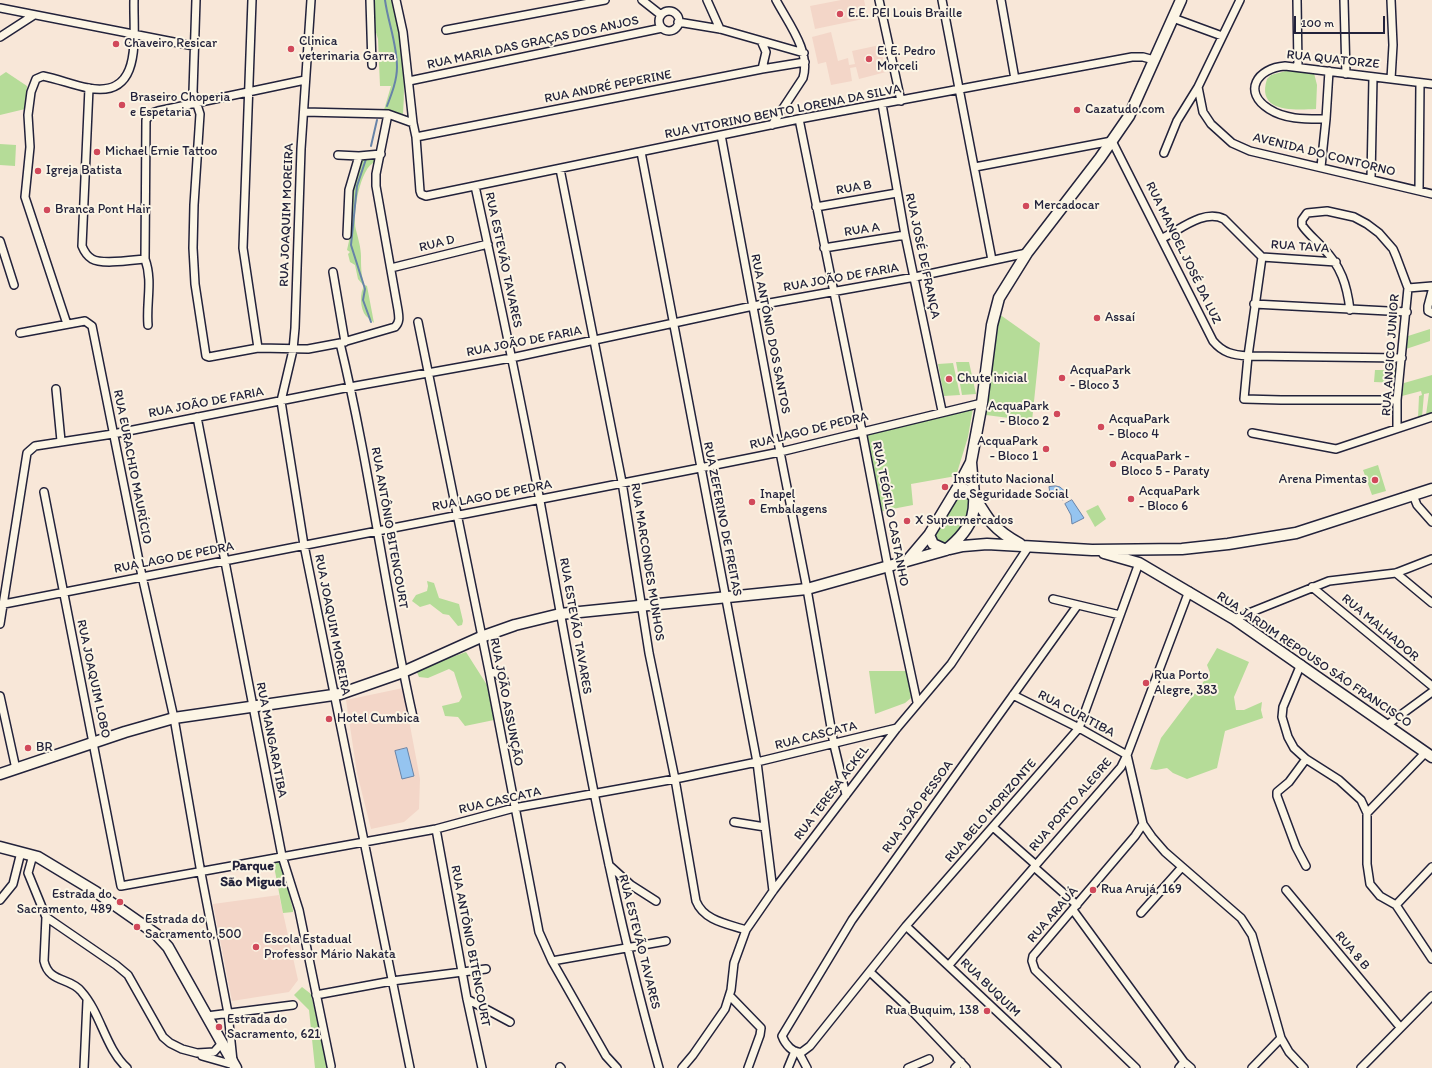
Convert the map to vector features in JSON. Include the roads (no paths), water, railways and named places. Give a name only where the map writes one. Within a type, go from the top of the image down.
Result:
[{"type":"main road","points":[[946,550],[956,542],[974,514],[975,499],[971,462],[982,403],[994,310],[1005,287],[1027,253],[1129,116],[1181,0]]},
{"type":"main road","points":[[908,561],[929,535],[971,462]]},
{"type":"main road","points":[[958,487],[968,491],[982,511],[1001,532],[1025,546]]},
{"type":"main road","points":[[0,774],[174,718],[252,708],[334,695],[403,672],[481,637],[515,625],[560,614],[807,589],[946,550],[974,544],[1092,550],[1182,549],[1296,533],[1432,489]]},
{"type":"main road","points":[[929,535],[934,544],[946,550]]},
{"type":"main road","name":"RUA JARDIM REPOUSO SÃO FRANCISCO","points":[[1092,550],[1139,564],[1189,591],[1301,664],[1429,754]]},
{"type":"main road","points":[[0,848],[33,856],[96,892],[156,934],[168,947],[234,1065]]},
{"type":"street","points":[[20,333],[67,324],[25,197],[30,147],[28,115],[31,92],[36,79],[43,76],[89,88],[110,88],[123,82],[131,67],[134,0]]},
{"type":"street","points":[[196,0],[193,92],[200,114],[194,205],[193,248],[195,284],[206,356],[209,357],[258,348],[293,350],[308,349],[342,343],[395,327],[399,321],[376,186],[376,174],[388,114]]},
{"type":"street","points":[[252,0],[243,248],[258,348]]},
{"type":"street","name":"RUA JOAQUIM MOREIRA","points":[[312,0],[305,80],[293,350],[281,401],[304,545],[410,1068]]},
{"type":"street","points":[[370,0],[372,65]]},
{"type":"street","points":[[396,0],[403,32],[412,123],[416,137]]},
{"type":"street","points":[[446,30],[605,0]]},
{"type":"street","points":[[642,0],[661,15]]},
{"type":"street","points":[[707,0],[720,30]]},
{"type":"street","points":[[772,125],[803,78],[806,70],[804,53],[776,0]]},
{"type":"street","points":[[879,0],[901,101]]},
{"type":"street","points":[[942,0],[992,260]]},
{"type":"street","points":[[1001,0],[1015,79]]},
{"type":"street","points":[[1164,153],[1177,121],[1198,88],[1240,0]]},
{"type":"street","points":[[1297,0],[1298,67]]},
{"type":"street","points":[[1344,0],[1346,74]]},
{"type":"street","points":[[1391,79],[1393,46],[1392,0]]},
{"type":"street","points":[[0,8],[194,46]]},
{"type":"street","points":[[666,12],[672,12],[677,16],[678,22],[676,28],[671,31],[662,28],[659,23],[661,15],[666,12]]},
{"type":"street","points":[[0,37],[34,15]]},
{"type":"street","points":[[1173,18],[1222,36]]},
{"type":"street","points":[[678,22],[720,30],[762,43],[804,53]]},
{"type":"street","name":"RUA MARIA DAS GRAÇAS DOS ANJOS","points":[[409,81],[662,28]]},
{"type":"street","points":[[762,43],[766,52],[762,68]]},
{"type":"street","name":"RUA VITORINO BENTO LORENA DA SILVA","points":[[416,137],[420,191],[426,196],[799,119],[1132,57],[1143,57],[1154,60]]},
{"type":"street","name":"RUA ANDRÉ PEPERINE","points":[[416,137],[762,68],[805,62]]},
{"type":"street","name":"RUA QUATORZE","points":[[1326,120],[1294,118],[1270,109],[1259,99],[1256,85],[1260,74],[1277,66],[1298,67],[1432,84]]},
{"type":"street","points":[[1321,167],[1329,72]]},
{"type":"street","points":[[1371,179],[1373,77]]},
{"type":"street","points":[[148,325],[147,309],[150,277],[145,259],[146,120],[152,113],[196,102],[248,93],[305,80]]},
{"type":"street","points":[[1419,190],[1420,83]]},
{"type":"street","points":[[89,88],[82,246],[92,259],[100,261],[145,259]]},
{"type":"street","name":"AVENIDA DO CONTORNO","points":[[1198,88],[1203,112],[1211,124],[1232,143],[1271,157],[1321,167],[1432,194]]},
{"type":"street","name":"RUA JOSÉ DE FRANÇA","points":[[882,104],[905,235],[942,411]]},
{"type":"street","points":[[304,112],[388,114],[412,123]]},
{"type":"street","name":"RUA TEÓFILO CASTANHO","points":[[799,119],[888,567],[917,702]]},
{"type":"street","name":"RUA ANTÔNIO DOS SANTOS","points":[[721,136],[807,589],[834,744],[846,795]]},
{"type":"street","points":[[975,167],[1112,140]]},
{"type":"street","name":"RUA MANOEL JOSÉ DA LUZ","points":[[1112,140],[1163,238],[1213,341],[1224,351],[1233,355],[1248,356],[1402,358]]},
{"type":"street","name":"RUA ZEFERINO DE FREITAS","points":[[641,152],[757,762],[773,891]]},
{"type":"street","points":[[338,155],[359,156],[381,154]]},
{"type":"street","points":[[348,235],[349,190],[359,156]]},
{"type":"street","name":"RUA MARCONDES MUNHOS","points":[[560,169],[622,482],[642,606],[696,901],[699,908],[718,922],[746,930]]},
{"type":"street","name":"RUA ESTEVÃO TAVARES","points":[[475,186],[540,499],[560,614],[608,865],[660,1068]]},
{"type":"street","name":"RUA B","points":[[816,207],[897,193]]},
{"type":"street","name":"RUA ANGICO JUNIOR","points":[[1336,262],[1302,225],[1302,220],[1307,213],[1327,211],[1354,217],[1367,224],[1379,233],[1393,249],[1408,288],[1407,312],[1397,400],[1398,428]]},
{"type":"street","points":[[1163,238],[1202,218],[1217,215],[1224,219],[1262,257],[1254,304],[1244,399],[1397,400]]},
{"type":"street","name":"RUA A","points":[[824,248],[905,235]]},
{"type":"street","points":[[0,241],[14,285]]},
{"type":"street","name":"RUA D","points":[[391,268],[488,244]]},
{"type":"street","name":"RUA JOÃO DE FARIA","points":[[4,604],[27,453],[35,446],[113,434],[428,372],[511,358],[753,306],[833,293],[1027,253]]},
{"type":"street","name":"RUA TAVA","points":[[1262,257],[1336,262]]},
{"type":"street","points":[[1336,262],[1344,277],[1350,310]]},
{"type":"street","name":"RUA ANTÔNIO BITENCOURT","points":[[333,272],[342,343],[350,387],[403,672],[414,717]]},
{"type":"street","points":[[1408,288],[1432,286]]},
{"type":"street","points":[[1432,291],[1428,306],[1428,311],[1432,313]]},
{"type":"street","points":[[1254,304],[1407,312]]},
{"type":"street","name":"RUA EURACHIO MAURÍCIO","points":[[67,324],[85,320],[92,326],[142,576],[174,718],[201,873],[228,1013],[234,1065]]},
{"type":"street","name":"RUA JOÃO ASSUNÇÃO","points":[[418,322],[456,515],[489,671],[514,808],[539,932],[552,961],[606,1056],[617,1068]]},
{"type":"street","points":[[56,389],[61,441]]},
{"type":"street","name":"RUA LAGO DE PEDRA","points":[[4,604],[780,452],[942,411],[982,403]]},
{"type":"street","name":"RUA MANGARATIBA","points":[[197,417],[252,708],[282,856],[299,910],[331,1066]]},
{"type":"street","points":[[1252,433],[1331,449],[1432,417]]},
{"type":"street","name":"RUA JOAQUIM LOBO","points":[[44,492],[62,592],[112,833],[117,870]]},
{"type":"street","points":[[1413,495],[1417,505],[1432,522]]},
{"type":"street","name":"RUA TERESA ACKEL","points":[[682,1068],[693,1055],[725,1009],[730,996],[734,964],[746,930],[773,891],[917,702],[951,664],[1025,546]]},
{"type":"street","points":[[1234,619],[1329,581],[1396,573],[1432,559]]},
{"type":"street","name":"RUA BELO HORIZONTE","points":[[797,1052],[810,1046],[906,926],[1079,728],[1139,564]]},
{"type":"street","points":[[1396,573],[1432,603]]},
{"type":"street","name":"RUA MALHADOR","points":[[1312,587],[1432,686]]},
{"type":"street","name":"RUA PORTO ALEGRE","points":[[949,965],[1121,767],[1127,755],[1189,591]]},
{"type":"street","points":[[1053,599],[1077,606],[1120,615]]},
{"type":"street","points":[[0,624],[4,604]]},
{"type":"street","name":"RUA JOÃO PESSOA","points":[[797,1052],[782,1038],[852,920],[1077,606]]},
{"type":"street","points":[[1301,664],[1287,695],[1282,717],[1288,737],[1294,748],[1306,759],[1349,788],[1360,800],[1367,813],[1368,875],[1370,884],[1380,896],[1396,905],[1432,959]]},
{"type":"street","points":[[489,671],[498,674],[504,680]]},
{"type":"street","points":[[1387,725],[1432,692]]},
{"type":"street","name":"RUA CURITIBA","points":[[1013,695],[1079,728],[1127,755]]},
{"type":"street","points":[[0,696],[16,769]]},
{"type":"street","name":"RUA CASCATA","points":[[117,870],[121,886],[201,873],[282,856],[436,829],[514,808],[675,780],[898,728]]},
{"type":"street","points":[[1367,813],[1429,754]]},
{"type":"street","points":[[1127,755],[1143,824],[1165,852],[1241,918],[1248,926],[1252,935],[1281,1038],[1289,1052],[1304,1068]]},
{"type":"street","points":[[1306,759],[1289,782],[1277,792],[1277,796],[1296,847],[1306,866]]},
{"type":"street","points":[[734,822],[765,827]]},
{"type":"street","name":"RUA ARAUÁ","points":[[1136,1068],[1033,966],[1033,956],[1135,836],[1143,824]]},
{"type":"street","points":[[993,827],[1035,866],[1075,908],[1182,1065],[1191,1068]]},
{"type":"street","name":"RUA ANTÔNIO BITENCOURT","points":[[436,829],[467,999],[482,1068]]},
{"type":"street","points":[[0,900],[11,888],[21,852]]},
{"type":"street","points":[[33,856],[28,866],[28,877],[46,917],[45,968],[53,976],[79,989],[87,1000],[118,1059],[127,1068]]},
{"type":"street","points":[[608,865],[631,885],[656,901]]},
{"type":"street","points":[[1140,912],[1182,867]]},
{"type":"street","points":[[1396,905],[1432,867]]},
{"type":"street","points":[[15,877],[21,874],[28,877]]},
{"type":"street","name":"RUA 8 B","points":[[1286,890],[1400,1027]]},
{"type":"street","points":[[46,917],[116,965],[132,981],[162,1037],[175,1047],[197,1052],[214,1052],[222,1043]]},
{"type":"street","name":"RUA BUQUIM","points":[[906,926],[1057,1068]]},
{"type":"street","points":[[552,961],[666,942]]},
{"type":"street","points":[[316,995],[392,981],[486,969]]},
{"type":"street","points":[[870,972],[910,1010],[966,1068]]},
{"type":"street","points":[[730,996],[761,1028],[760,1035],[748,1068]]},
{"type":"street","points":[[1361,1068],[1432,996]]},
{"type":"street","points":[[467,999],[510,1022]]},
{"type":"street","points":[[84,1068],[87,1000]]},
{"type":"street","points":[[207,1016],[293,1005]]},
{"type":"street","points":[[1252,1068],[1281,1038]]},
{"type":"street","points":[[197,1052],[201,1056],[234,1065]]},
{"type":"street","points":[[788,1068],[797,1052],[807,1068]]},
{"type":"street","points":[[908,1068],[929,1059]]},
{"type":"street","points":[[955,1068],[961,1062]]},
{"type":"water","points":[[1049,487],[1060,487],[1069,495],[1063,500],[1055,498],[1050,493]]},
{"type":"water","points":[[1072,500],[1084,518],[1072,524],[1071,515],[1065,504]]},
{"type":"water","points":[[407,748],[414,776],[402,779],[395,751]]},
{"type":"waterway","points":[[385,0],[397,58],[395,82],[387,106]]},
{"type":"waterway","points":[[371,146],[377,120]]},
{"type":"waterway","points":[[366,159],[357,186],[351,245],[365,289],[363,300],[371,322]]},
{"type":"place","name":"E.E. PEI Louis Braille","points":[[840,14]]},
{"type":"place","name":"Chaveiro Resicar","points":[[116,44]]},
{"type":"place","name":"Clinica veterinaria Garra","points":[[291,49]]},
{"type":"place","name":"E. E. Pedro Morceli","points":[[869,59]]},
{"type":"place","name":"Braseiro Choperia e Espetaria","points":[[122,105]]},
{"type":"place","name":"Cazatudo.com","points":[[1077,110]]},
{"type":"place","name":"Michael Ernie Tattoo","points":[[97,152]]},
{"type":"place","name":"Igreja Batista","points":[[38,171]]},
{"type":"place","name":"Mercadocar","points":[[1026,206]]},
{"type":"place","name":"Branca Pont Hair","points":[[47,210]]},
{"type":"place","name":"Assaí","points":[[1097,318]]},
{"type":"place","name":"AcquaPark - Bloco 3","points":[[1062,378]]},
{"type":"place","name":"Chute inicial","points":[[949,379]]},
{"type":"place","name":"AcquaPark - Bloco 2","points":[[1057,414]]},
{"type":"place","name":"AcquaPark - Bloco 4","points":[[1101,427]]},
{"type":"place","name":"AcquaPark - Bloco 1","points":[[1046,449]]},
{"type":"place","name":"AcquaPark - Bloco 5 - Paraty","points":[[1113,464]]},
{"type":"place","name":"Arena Pimentas","points":[[1375,480]]},
{"type":"place","name":"Instituto Nacional de Seguridade Social","points":[[945,487]]},
{"type":"place","name":"AcquaPark - Bloco 6","points":[[1131,499]]},
{"type":"place","name":"Inapel Embalagens","points":[[752,502]]},
{"type":"place","name":"X Supermercados","points":[[907,521]]},
{"type":"place","name":"Rua Porto Alegre, 383","points":[[1146,683]]},
{"type":"place","name":"Hotel Cumbica","points":[[329,719]]},
{"type":"place","name":"BR","points":[[28,748]]},
{"type":"place","name":"Rua Arujá, 169","points":[[1093,890]]},
{"type":"place","name":"Estrada do Sacramento, 489","points":[[120,902]]},
{"type":"place","name":"Estrada do Sacramento, 500","points":[[137,927]]},
{"type":"place","name":"Escola Estadual Professor Mário Nakata","points":[[256,947]]},
{"type":"place","name":"Rua Buquim, 138","points":[[987,1011]]},
{"type":"place","name":"Estrada do Sacramento, 621","points":[[219,1027]]},
{"type":"district","name":"Parque São Miguel","points":[[253,874]]}]
